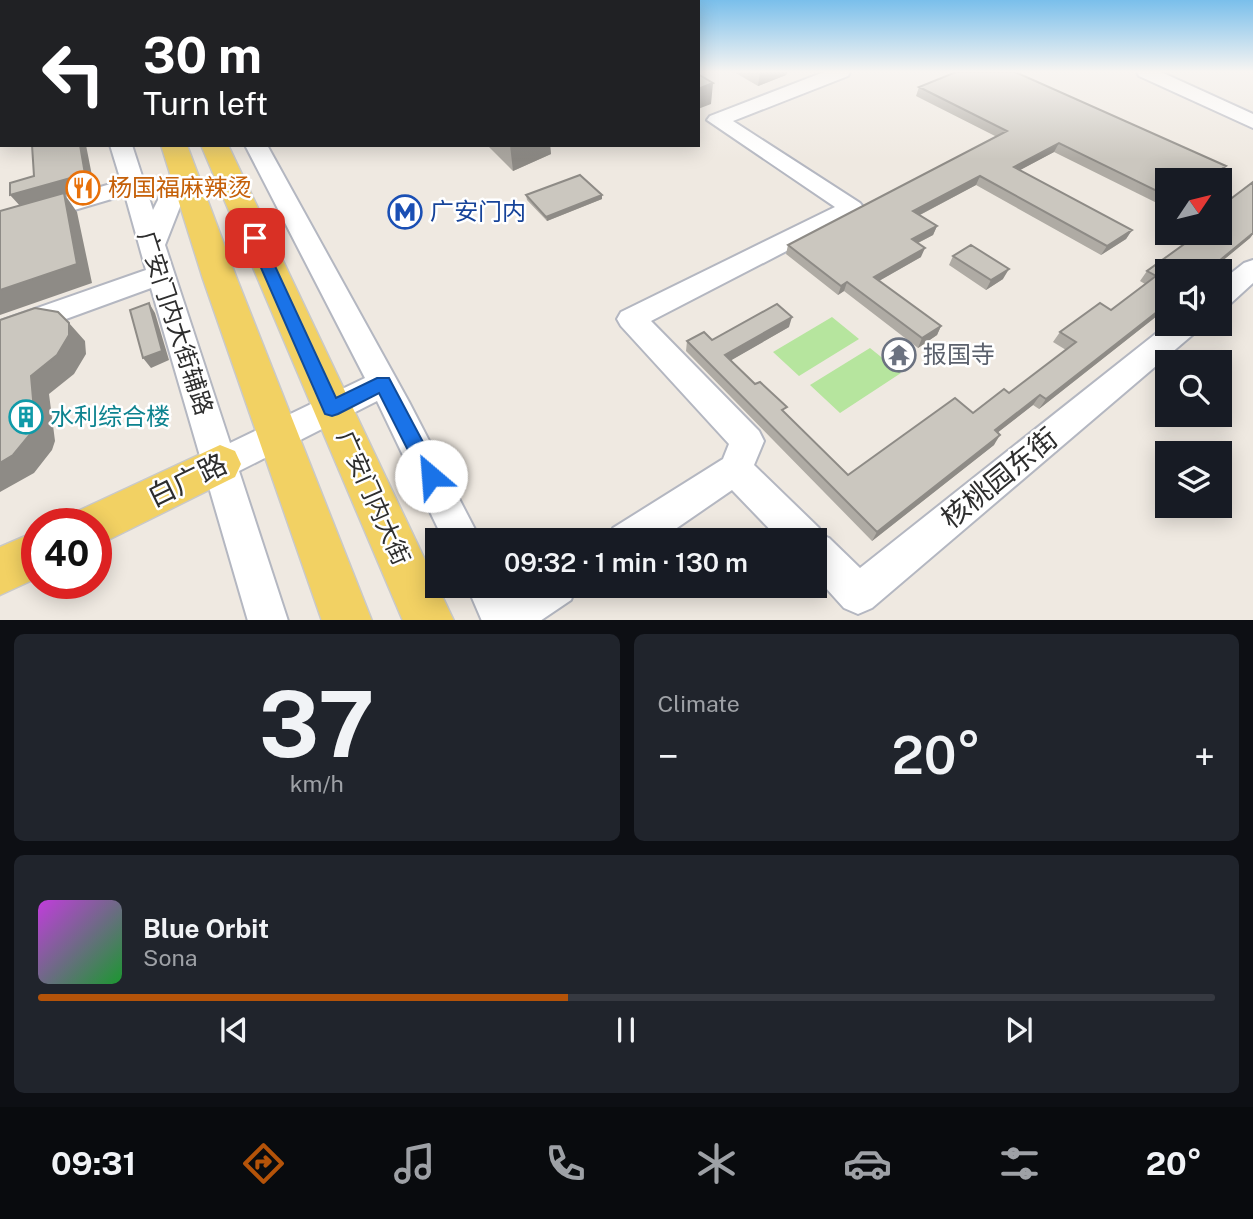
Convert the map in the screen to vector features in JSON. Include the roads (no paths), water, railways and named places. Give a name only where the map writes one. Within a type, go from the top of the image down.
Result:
[{"type":"main road","name":"广安门内大街","points":[[215,147],[429,620]]},
{"type":"main road","points":[[175,155],[347,620]]},
{"type":"main road","name":"白广路","points":[[112,517],[220,464]]},
{"type":"main road","points":[[0,571],[21,561]]},
{"type":"street","points":[[646,528],[735,469],[747,441],[631,319],[852,208],[717,120],[766,101]]},
{"type":"street","points":[[1208,101],[1253,122]]},
{"type":"street","name":"广安门内大街辅路","points":[[122,147],[268,620]]},
{"type":"street","points":[[257,147],[383,383],[456,528]]},
{"type":"street","points":[[0,332],[155,261],[159,223],[175,155]]},
{"type":"street","points":[[0,224],[133,185]]},
{"type":"street","points":[[1232,287],[1253,269]]},
{"type":"street","name":"核桃园东街","points":[[827,562],[858,594],[1172,336]]},
{"type":"street","name":"白广路","points":[[220,464],[383,383]]},
{"type":"street","points":[[735,469],[793,528]]},
{"type":"street","points":[[492,598],[503,620]]},
{"type":"street","points":[[505,620],[538,598]]},
{"type":"place","name":"杨国福麻辣烫","points":[[83,188]]},
{"type":"place","name":"广安门内","points":[[405,212]]},
{"type":"place","name":"报国寺","points":[[899,355]]},
{"type":"place","name":"水利综合楼","points":[[26,417]]}]
